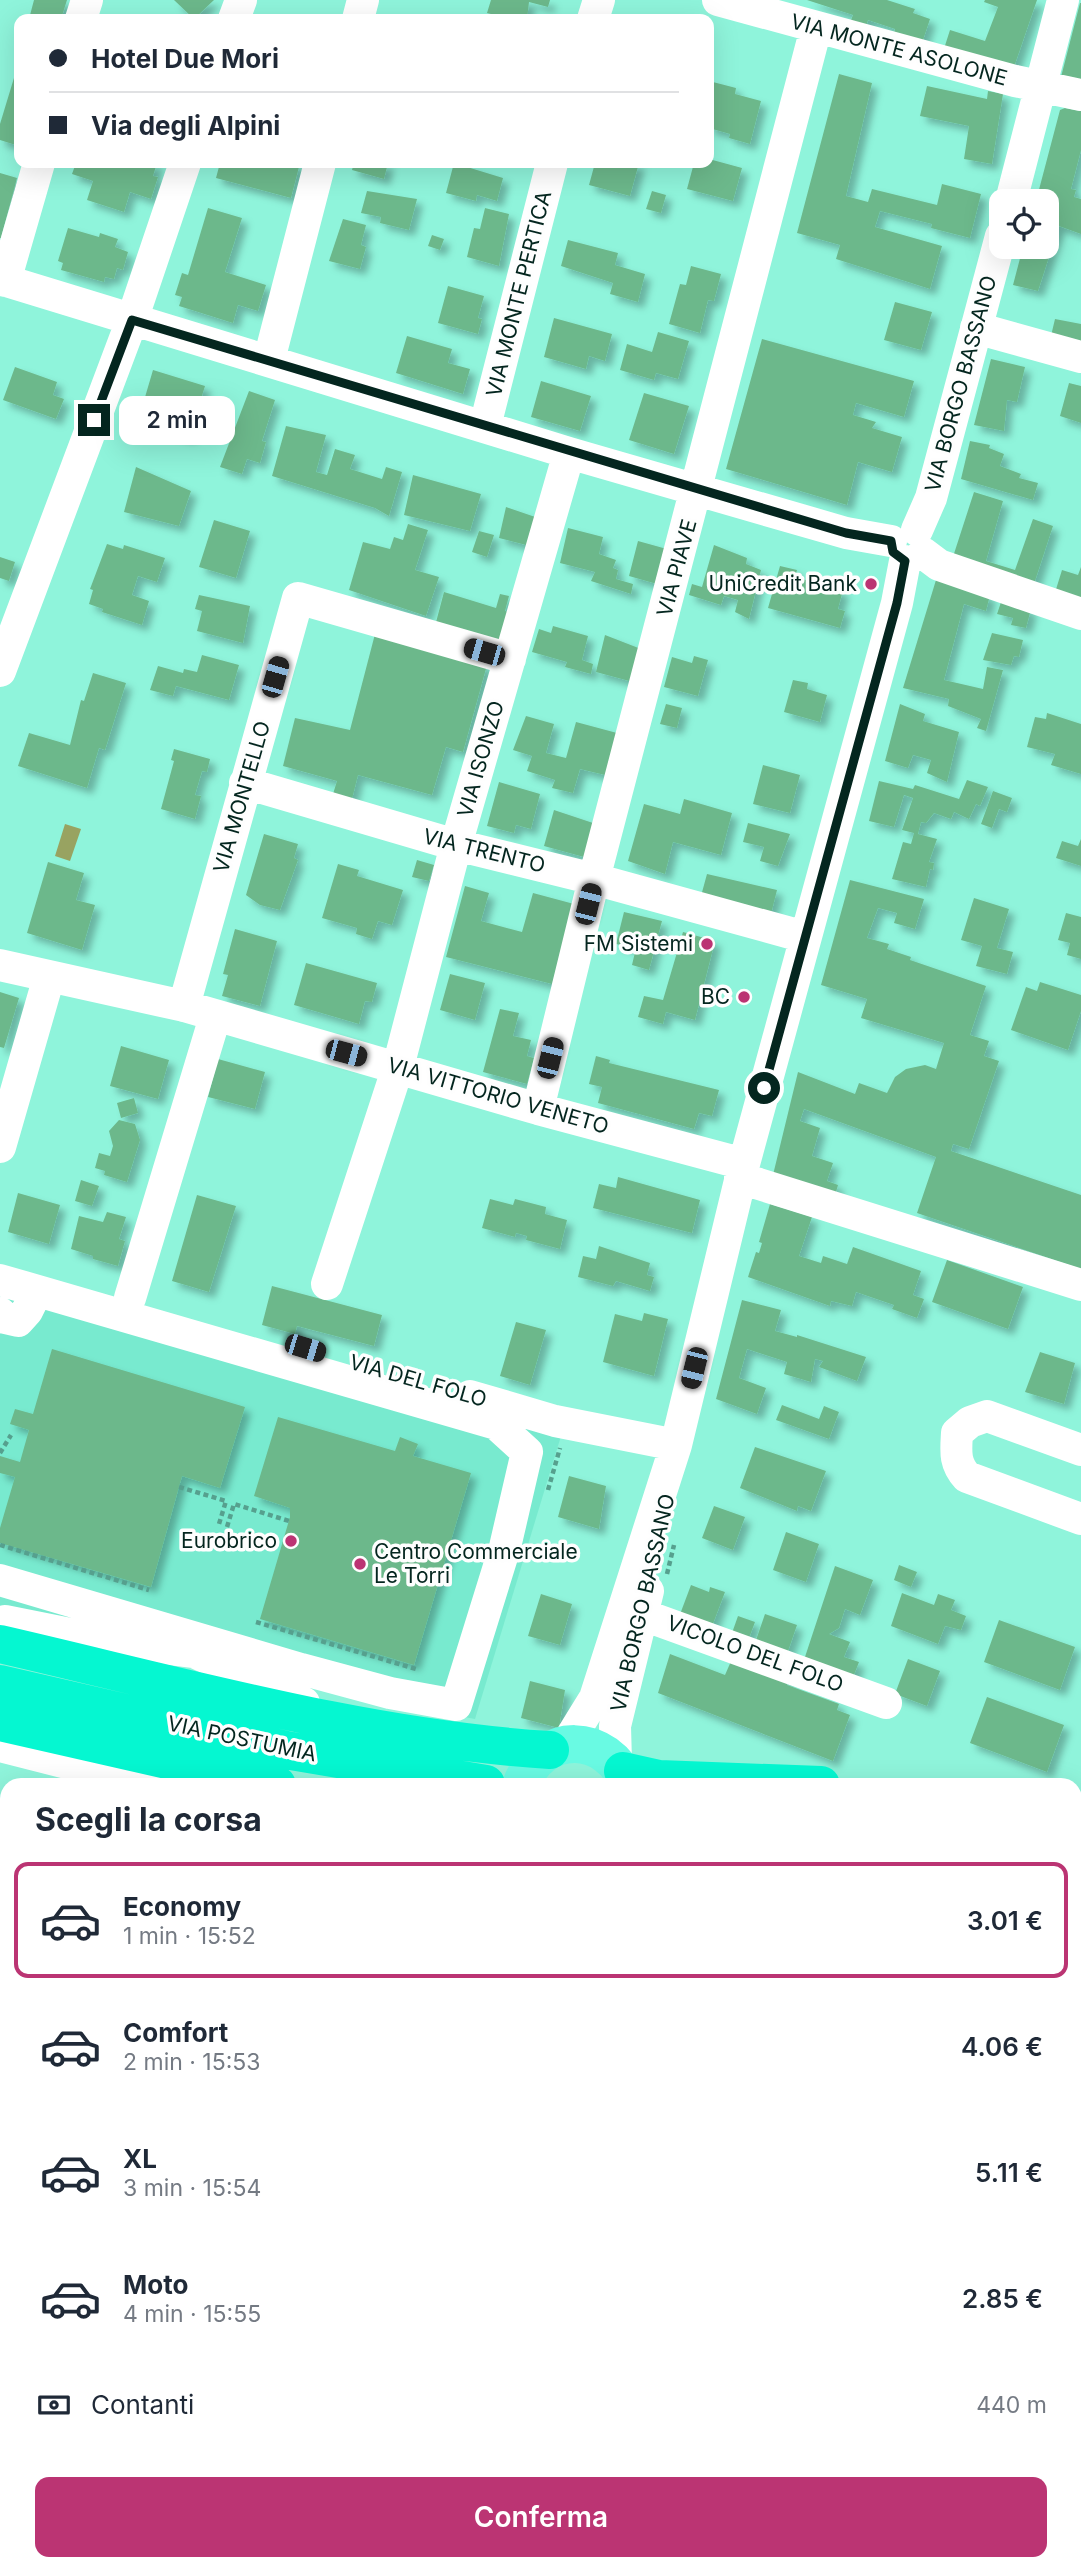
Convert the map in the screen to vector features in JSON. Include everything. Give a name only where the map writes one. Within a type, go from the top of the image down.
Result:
[{"type":"highway","points":[[2,1620],[194,1689],[436,1737],[558,1747]]},
{"type":"highway","name":"VIA POSTUMIA","points":[[0,1684],[291,1751],[464,1778]]},
{"type":"highway","points":[[0,1722],[244,1778]]},
{"type":"highway","points":[[623,1773],[653,1778]]},
{"type":"main road","points":[[558,1747],[583,1744],[599,1749],[623,1773]]},
{"type":"main road","name":"VIA BORGO BASSANO","points":[[511,1778],[558,1747]]},
{"type":"street","name":"VIA MONTE ASOLONE","points":[[718,0],[816,28],[1081,94]]},
{"type":"street","points":[[1014,189],[1063,0]]},
{"type":"street","name":"VIA PIAVE","points":[[538,1109],[594,879],[698,489],[816,28]]},
{"type":"street","points":[[37,168],[2,280],[569,453],[846,533],[909,546],[939,565],[1081,614]]},
{"type":"street","points":[[0,671],[132,320],[183,168]]},
{"type":"street","points":[[269,360],[319,168]]},
{"type":"street","name":"VIA MONTE PERTICA","points":[[485,426],[551,168]]},
{"type":"street","name":"VIA BORGO BASSANO","points":[[623,1773],[615,1726],[633,1611],[742,1171],[897,603],[909,546],[931,498],[995,259]]},
{"type":"street","points":[[976,328],[1081,357]]},
{"type":"street","name":"VIA ISONZO","points":[[327,1284],[398,1067],[456,845],[569,453]]},
{"type":"street","name":"VIA MONTELLO","points":[[184,1006],[298,598],[510,659]]},
{"type":"street","name":"VIA TRENTO","points":[[245,783],[456,845],[594,879],[805,937]]},
{"type":"street","name":"VIA VITTORIO VENETO","points":[[0,965],[184,1006],[398,1067],[742,1171],[1081,1285]]},
{"type":"street","points":[[0,1147],[49,977]]},
{"type":"street","points":[[131,1298],[215,1017]]},
{"type":"street","name":"VIA DEL FOLO","points":[[0,1261],[555,1421],[676,1445]]},
{"type":"street","points":[[0,1280],[496,1424],[527,1452],[506,1547],[456,1704],[390,1693],[301,1669],[0,1580]]},
{"type":"street","points":[[0,1313],[5,1318],[18,1321],[27,1311],[37,1291]]},
{"type":"street","points":[[1081,1450],[987,1416],[970,1422],[957,1433],[955,1453],[959,1468],[967,1477],[1081,1519]]},
{"type":"street","name":"VIA BORGO BASSANO","points":[[558,1747],[595,1698],[633,1611]]},
{"type":"street","name":"VICOLO DEL FOLO","points":[[633,1611],[886,1703]]},
{"type":"street","points":[[2,1620],[105,1641],[194,1652],[344,1720]]},
{"type":"street","points":[[0,1746],[126,1778]]},
{"type":"path","points":[[0,1453],[11,1435]]},
{"type":"path","points":[[179,1487],[289,1521]]},
{"type":"path","points":[[219,1524],[226,1501]]},
{"type":"path","points":[[227,1527],[234,1504]]},
{"type":"path","points":[[0,1545],[149,1590]]},
{"type":"path","points":[[256,1622],[426,1671]]},
{"type":"shaded area","points":[[65,824],[81,829],[70,861],[55,856]]},
{"type":"shaded area","points":[[0,1276],[561,1436],[475,1719],[0,1630]]},
{"type":"building","points":[[34,0],[67,0],[63,14],[30,14]]},
{"type":"building","points":[[174,0],[214,0],[199,14],[189,14]]},
{"type":"building","points":[[491,0],[550,0],[548,7],[529,2],[528,14],[487,13]]},
{"type":"building","points":[[807,0],[887,0],[915,9],[913,13],[930,19],[920,49],[892,41],[895,29],[868,20],[864,33],[848,28],[853,15]]},
{"type":"building","points":[[1037,0],[1014,67],[942,55],[950,30],[985,41],[998,7],[984,2]]},
{"type":"building","points":[[1081,3],[1081,83],[1061,77]]},
{"type":"building","points":[[839,74],[872,83],[846,196],[868,202],[872,189],[937,205],[942,184],[981,194],[970,238],[931,228],[932,224],[880,211],[875,227],[942,246],[930,289],[836,259],[840,245],[797,233]]},
{"type":"building","points":[[14,78],[14,144],[0,140],[0,124]]},
{"type":"building","points":[[714,82],[736,88],[735,94],[761,101],[750,144],[729,138],[730,134],[714,129]]},
{"type":"building","points":[[927,86],[987,99],[988,91],[1003,94],[992,164],[964,159],[969,126],[920,116]]},
{"type":"building","points":[[1065,108],[1081,111],[1081,150],[1071,189],[1076,190],[1074,197],[1081,199],[1081,234],[1059,226],[1059,189],[1039,189],[1060,110]]},
{"type":"building","points":[[714,160],[742,168],[733,201],[687,189],[693,168],[714,168]]},
{"type":"building","points":[[74,168],[155,168],[153,176],[158,177],[151,199],[130,192],[124,212],[87,200],[93,181],[72,174]]},
{"type":"building","points":[[219,168],[299,168],[291,198],[216,178]]},
{"type":"building","points":[[353,168],[387,168],[384,179]]},
{"type":"building","points":[[453,168],[470,168],[503,178],[497,201],[477,195],[476,201],[446,193]]},
{"type":"building","points":[[594,168],[638,168],[630,196],[589,185]]},
{"type":"building","points":[[0,173],[17,178],[1,238],[0,238]]},
{"type":"building","points":[[367,191],[417,199],[409,230],[380,223],[381,217],[361,213]]},
{"type":"building","points":[[652,191],[666,195],[661,213],[646,209]]},
{"type":"building","points":[[208,208],[242,218],[225,272],[266,285],[258,311],[238,305],[233,323],[179,306],[182,297],[175,295],[182,273],[188,275]]},
{"type":"building","points":[[485,208],[509,214],[499,266],[467,257],[474,228],[480,229]]},
{"type":"building","points":[[343,219],[366,225],[361,245],[366,247],[360,269],[329,261]]},
{"type":"building","points":[[68,228],[99,237],[100,233],[118,239],[115,247],[128,252],[123,270],[117,268],[114,279],[105,277],[104,282],[61,270],[63,263],[58,261]]},
{"type":"building","points":[[432,235],[444,239],[440,250],[428,246]]},
{"type":"building","points":[[568,240],[618,253],[615,265],[645,274],[638,302],[610,294],[613,283],[561,266]]},
{"type":"building","points":[[1020,259],[1048,259],[1038,291],[1013,285]]},
{"type":"building","points":[[691,266],[721,274],[714,301],[708,300],[700,333],[669,324],[680,284],[686,285]]},
{"type":"building","points":[[448,286],[484,296],[478,318],[482,319],[478,334],[438,323]]},
{"type":"building","points":[[895,302],[932,312],[921,350],[884,340]]},
{"type":"building","points":[[554,318],[612,334],[605,361],[589,356],[586,369],[544,357]]},
{"type":"building","points":[[1055,319],[1081,324],[1081,345],[1050,340]]},
{"type":"building","points":[[658,332],[689,341],[678,379],[656,373],[654,380],[620,370],[627,344],[652,352]]},
{"type":"building","points":[[407,336],[452,349],[448,363],[470,369],[463,394],[396,373]]},
{"type":"building","points":[[762,339],[914,381],[904,417],[856,403],[853,415],[876,422],[872,428],[902,437],[892,472],[858,462],[847,505],[726,469]]},
{"type":"building","points":[[991,359],[1025,367],[1017,402],[1007,400],[1004,431],[974,425]]},
{"type":"building","points":[[15,367],[57,382],[53,395],[64,399],[56,419],[3,400]]},
{"type":"building","points":[[153,370],[205,386],[189,437],[138,421]]},
{"type":"building","points":[[541,381],[591,396],[580,431],[531,417]]},
{"type":"building","points":[[1069,383],[1081,386],[1081,423],[1060,416]]},
{"type":"building","points":[[249,391],[275,400],[262,441],[266,442],[260,463],[247,459],[242,474],[220,467]]},
{"type":"building","points":[[644,393],[689,406],[674,454],[629,440]]},
{"type":"building","points":[[286,426],[326,435],[316,472],[327,475],[335,449],[355,455],[350,469],[382,479],[386,467],[402,472],[389,516],[375,508],[272,476]]},
{"type":"building","points":[[970,441],[990,445],[989,448],[1004,454],[1000,466],[1021,474],[1019,478],[1038,483],[1033,500],[961,479]]},
{"type":"building","points":[[136,467],[191,491],[179,526],[124,512]]},
{"type":"building","points":[[413,475],[481,494],[470,531],[404,515]]},
{"type":"building","points":[[974,492],[1003,501],[986,561],[1015,570],[1033,519],[1053,526],[1031,593],[950,566]]},
{"type":"building","points":[[506,507],[541,519],[534,547],[499,538]]},
{"type":"building","points":[[214,520],[250,531],[236,578],[199,567]]},
{"type":"building","points":[[408,524],[428,530],[415,570],[439,577],[426,616],[349,590],[363,542],[390,549],[394,537],[403,540]]},
{"type":"building","points":[[568,528],[603,537],[599,554],[616,560],[613,568],[618,570],[616,579],[633,584],[631,594],[591,581],[595,572],[560,563]]},
{"type":"building","points":[[479,531],[494,535],[487,557],[472,552]]},
{"type":"building","points":[[638,541],[674,551],[664,586],[629,576]]},
{"type":"building","points":[[107,544],[123,549],[124,545],[165,558],[157,582],[138,576],[132,595],[149,601],[142,625],[102,612],[103,609],[89,604],[93,590],[90,589]]},
{"type":"building","points":[[714,545],[747,558],[746,564],[761,570],[749,619],[735,612],[738,600],[724,596],[721,605],[689,595],[692,584],[702,587]]},
{"type":"building","points":[[0,557],[15,562],[9,581],[0,578]]},
{"type":"building","points":[[780,566],[797,570],[795,577],[843,590],[838,609],[845,611],[840,628],[768,608]]},
{"type":"building","points":[[1081,567],[1081,607],[1053,599],[1062,570],[1078,575]]},
{"type":"building","points":[[936,580],[990,595],[986,611],[964,604],[944,680],[983,689],[987,667],[1003,670],[986,731],[977,728],[981,719],[948,706],[949,699],[903,688]]},
{"type":"building","points":[[444,592],[496,608],[500,594],[509,596],[505,611],[516,614],[508,645],[435,626]]},
{"type":"building","points":[[199,595],[250,606],[243,643],[197,631],[202,611],[195,609]]},
{"type":"building","points":[[1002,599],[1031,609],[1026,628],[1011,625],[1013,618],[997,614]]},
{"type":"building","points":[[553,626],[588,636],[582,660],[593,664],[591,674],[565,667],[567,662],[532,652],[539,629],[551,633]]},
{"type":"building","points":[[992,633],[1023,640],[1019,657],[1014,656],[1011,665],[983,660]]},
{"type":"building","points":[[375,634],[487,665],[463,752],[446,747],[432,795],[358,775],[352,799],[333,794],[337,781],[283,766],[295,718],[350,730]]},
{"type":"building","points":[[605,635],[641,649],[633,682],[596,672]]},
{"type":"building","points":[[202,655],[239,665],[229,700],[176,686],[173,696],[150,690],[158,666],[183,673],[184,669],[197,672]]},
{"type":"building","points":[[694,656],[708,660],[698,696],[664,687],[672,657],[692,663]]},
{"type":"building","points":[[93,673],[126,683],[105,750],[99,748],[87,788],[18,766],[29,733],[70,745],[81,700],[84,701]]},
{"type":"building","points":[[793,680],[808,683],[807,689],[827,695],[820,722],[784,712]]},
{"type":"building","points":[[666,704],[682,708],[677,728],[660,724]]},
{"type":"building","points":[[900,704],[925,714],[923,721],[959,732],[947,782],[927,773],[931,760],[913,755],[908,768],[885,761]]},
{"type":"building","points":[[1047,713],[1081,724],[1081,774],[1051,765],[1055,754],[1027,747],[1035,717],[1046,719]]},
{"type":"building","points":[[526,716],[554,724],[546,753],[566,758],[576,722],[617,733],[605,775],[580,769],[573,793],[552,788],[555,780],[527,771],[532,756],[513,750]]},
{"type":"building","points":[[174,749],[210,759],[207,772],[202,771],[195,795],[201,796],[195,819],[161,809],[174,761],[171,760]]},
{"type":"building","points":[[763,765],[800,775],[790,813],[753,804]]},
{"type":"building","points":[[967,780],[988,787],[980,806],[976,804],[969,819],[954,812],[951,819],[934,813],[926,823],[921,822],[918,834],[937,839],[929,862],[934,863],[933,870],[930,869],[926,887],[892,879],[903,842],[911,844],[914,833],[902,830],[913,798],[904,795],[894,827],[869,821],[879,781],[913,789],[915,785],[959,799]]},
{"type":"building","points":[[499,782],[540,794],[531,829],[516,825],[514,833],[487,826]]},
{"type":"building","points":[[993,791],[1012,798],[1007,812],[999,809],[992,828],[981,824]]},
{"type":"building","points":[[684,799],[732,813],[721,855],[673,842],[665,874],[628,861],[644,804],[680,814]]},
{"type":"building","points":[[554,810],[593,823],[584,857],[544,846]]},
{"type":"building","points":[[748,823],[790,834],[778,866],[760,861],[764,847],[743,842]]},
{"type":"building","points":[[264,834],[298,844],[294,858],[298,860],[280,910],[260,905],[246,895]]},
{"type":"building","points":[[1081,839],[1081,866],[1056,858],[1062,841],[1078,846]]},
{"type":"building","points":[[417,860],[434,865],[429,881],[412,877]]},
{"type":"building","points":[[48,862],[84,873],[76,900],[95,905],[82,950],[27,933]]},
{"type":"building","points":[[338,864],[359,870],[357,876],[403,890],[392,925],[378,921],[372,939],[356,934],[357,928],[322,918]]},
{"type":"building","points":[[707,874],[777,890],[771,914],[701,896]]},
{"type":"building","points":[[850,880],[924,899],[915,929],[894,923],[897,913],[878,908],[867,938],[889,944],[887,949],[911,957],[910,960],[986,986],[970,1035],[989,1041],[984,1056],[999,1061],[969,1149],[953,1144],[951,1151],[1081,1195],[1081,1269],[917,1213],[936,1157],[804,1109],[800,1121],[820,1128],[812,1156],[833,1163],[827,1181],[838,1185],[834,1199],[772,1179],[798,1072],[855,1094],[859,1083],[887,1093],[895,1077],[906,1069],[925,1065],[936,1069],[944,1043],[861,1018],[867,999],[821,985]]},
{"type":"building","points":[[465,886],[489,893],[481,921],[522,932],[533,893],[574,904],[552,984],[446,957]]},
{"type":"building","points":[[974,898],[1009,909],[997,948],[1013,952],[1007,974],[976,966],[982,946],[961,940]]},
{"type":"building","points":[[624,912],[662,921],[649,970],[632,965],[636,948],[616,944]]},
{"type":"building","points":[[1066,913],[1081,917],[1081,959],[1067,955],[1070,943],[1058,940]]},
{"type":"building","points":[[235,929],[277,941],[260,1006],[222,996],[228,975],[223,974]]},
{"type":"building","points":[[683,932],[715,941],[695,1020],[666,1012],[663,1024],[638,1017],[644,996],[663,1000]]},
{"type":"building","points":[[306,963],[377,983],[372,1002],[365,1001],[359,1024],[294,1005]]},
{"type":"building","points":[[450,974],[485,983],[475,1020],[440,1010]]},
{"type":"building","points":[[1040,982],[1081,995],[1081,1011],[1068,1050],[1011,1030],[1026,987],[1037,991]]},
{"type":"building","points":[[0,992],[19,998],[4,1048],[0,1047]]},
{"type":"building","points":[[500,1009],[519,1013],[513,1036],[531,1040],[527,1056],[534,1058],[527,1084],[483,1072]]},
{"type":"building","points":[[121,1046],[169,1060],[158,1099],[110,1086]]},
{"type":"building","points":[[596,1056],[610,1060],[609,1063],[719,1090],[712,1116],[699,1113],[694,1129],[598,1103],[602,1087],[589,1084]]},
{"type":"building","points":[[218,1059],[265,1072],[255,1109],[208,1097]]},
{"type":"building","points":[[134,1098],[138,1113],[121,1118],[117,1103]]},
{"type":"building","points":[[119,1120],[135,1124],[140,1140],[127,1182],[104,1175],[105,1171],[95,1168],[99,1153],[110,1156],[113,1146],[109,1131]]},
{"type":"building","points":[[618,1177],[700,1200],[692,1233],[593,1208],[599,1184],[616,1188]]},
{"type":"building","points":[[81,1180],[99,1186],[92,1206],[75,1201]]},
{"type":"building","points":[[18,1193],[60,1205],[49,1244],[8,1232]]},
{"type":"building","points":[[197,1195],[236,1206],[209,1292],[172,1281]]},
{"type":"building","points":[[490,1199],[513,1205],[515,1199],[546,1207],[545,1214],[567,1220],[560,1249],[526,1240],[527,1236],[516,1233],[515,1237],[482,1228]]},
{"type":"building","points":[[770,1204],[812,1217],[799,1256],[821,1263],[823,1256],[847,1264],[853,1247],[921,1271],[913,1295],[924,1299],[917,1318],[892,1309],[894,1305],[856,1292],[852,1306],[831,1301],[830,1306],[748,1277],[756,1252],[759,1253],[762,1243],[759,1242]]},
{"type":"building","points":[[107,1212],[126,1217],[119,1239],[125,1241],[118,1266],[71,1249],[79,1216],[103,1222]]},
{"type":"building","points":[[599,1246],[650,1263],[647,1275],[654,1277],[650,1291],[616,1281],[613,1286],[578,1277],[583,1256],[596,1259]]},
{"type":"building","points":[[947,1260],[1023,1287],[1008,1329],[932,1302]]},
{"type":"building","points":[[272,1286],[382,1315],[374,1346],[297,1326],[295,1334],[262,1325]]},
{"type":"building","points":[[742,1300],[781,1310],[775,1331],[797,1335],[866,1357],[857,1381],[819,1367],[823,1361],[815,1359],[811,1382],[784,1374],[787,1362],[747,1349],[739,1378],[766,1388],[757,1414],[716,1399]]},
{"type":"building","points":[[644,1313],[668,1319],[654,1376],[603,1362],[615,1314],[642,1321]]},
{"type":"building","points":[[516,1322],[546,1330],[530,1385],[500,1376]]},
{"type":"building","points":[[52,1349],[245,1407],[220,1488],[182,1476],[151,1587],[0,1543],[0,1528],[15,1477],[0,1473],[0,1456],[20,1462],[29,1430],[10,1424],[15,1409],[33,1414]]},
{"type":"building","points":[[1040,1352],[1075,1363],[1064,1404],[1025,1392]]},
{"type":"building","points":[[782,1405],[819,1419],[824,1406],[839,1412],[829,1439],[776,1420]]},
{"type":"building","points":[[278,1417],[395,1451],[400,1437],[418,1444],[413,1456],[471,1473],[414,1665],[260,1619],[290,1517],[290,1508],[254,1496]]},
{"type":"building","points":[[755,1447],[826,1471],[811,1511],[798,1506],[797,1511],[740,1488]]},
{"type":"building","points":[[569,1476],[606,1486],[599,1529],[558,1517]]},
{"type":"building","points":[[714,1506],[745,1517],[733,1550],[702,1538]]},
{"type":"building","points":[[786,1532],[819,1544],[806,1582],[773,1570]]},
{"type":"building","points":[[899,1565],[917,1572],[911,1587],[894,1580]]},
{"type":"building","points":[[835,1566],[873,1580],[860,1615],[845,1609],[839,1628],[829,1634],[850,1642],[844,1657],[859,1662],[852,1680],[803,1663]]},
{"type":"building","points":[[691,1585],[709,1592],[710,1587],[725,1592],[711,1629],[679,1617]]},
{"type":"building","points":[[902,1593],[934,1605],[938,1594],[955,1600],[951,1610],[966,1616],[961,1630],[945,1626],[938,1644],[891,1626]]},
{"type":"building","points":[[541,1594],[572,1604],[560,1645],[528,1636]]},
{"type":"building","points":[[765,1614],[797,1625],[786,1657],[754,1646]]},
{"type":"building","points":[[738,1616],[755,1622],[749,1638],[732,1633]]},
{"type":"building","points":[[999,1620],[1075,1647],[1060,1690],[984,1662]]},
{"type":"building","points":[[670,1654],[725,1675],[732,1659],[789,1680],[787,1685],[839,1704],[837,1710],[850,1715],[833,1761],[658,1693]]},
{"type":"building","points":[[908,1659],[940,1671],[927,1706],[895,1694]]},
{"type":"building","points":[[530,1681],[565,1690],[559,1728],[521,1718]]},
{"type":"building","points":[[987,1697],[1064,1725],[1047,1772],[970,1743]]},
{"type":"place","name":"UniCredit Bank","points":[[871,584]]},
{"type":"place","name":"FM Sistemi","points":[[707,944]]},
{"type":"place","name":"BC","points":[[744,997]]},
{"type":"place","name":"Eurobrico","points":[[291,1541]]},
{"type":"place","name":"Centro Commerciale Le Torri","points":[[360,1564]]},
{"type":"route","points":[[94,420],[132,320],[569,453],[863,538],[891,541],[893,552],[905,561],[904,573],[764,1088]]}]
